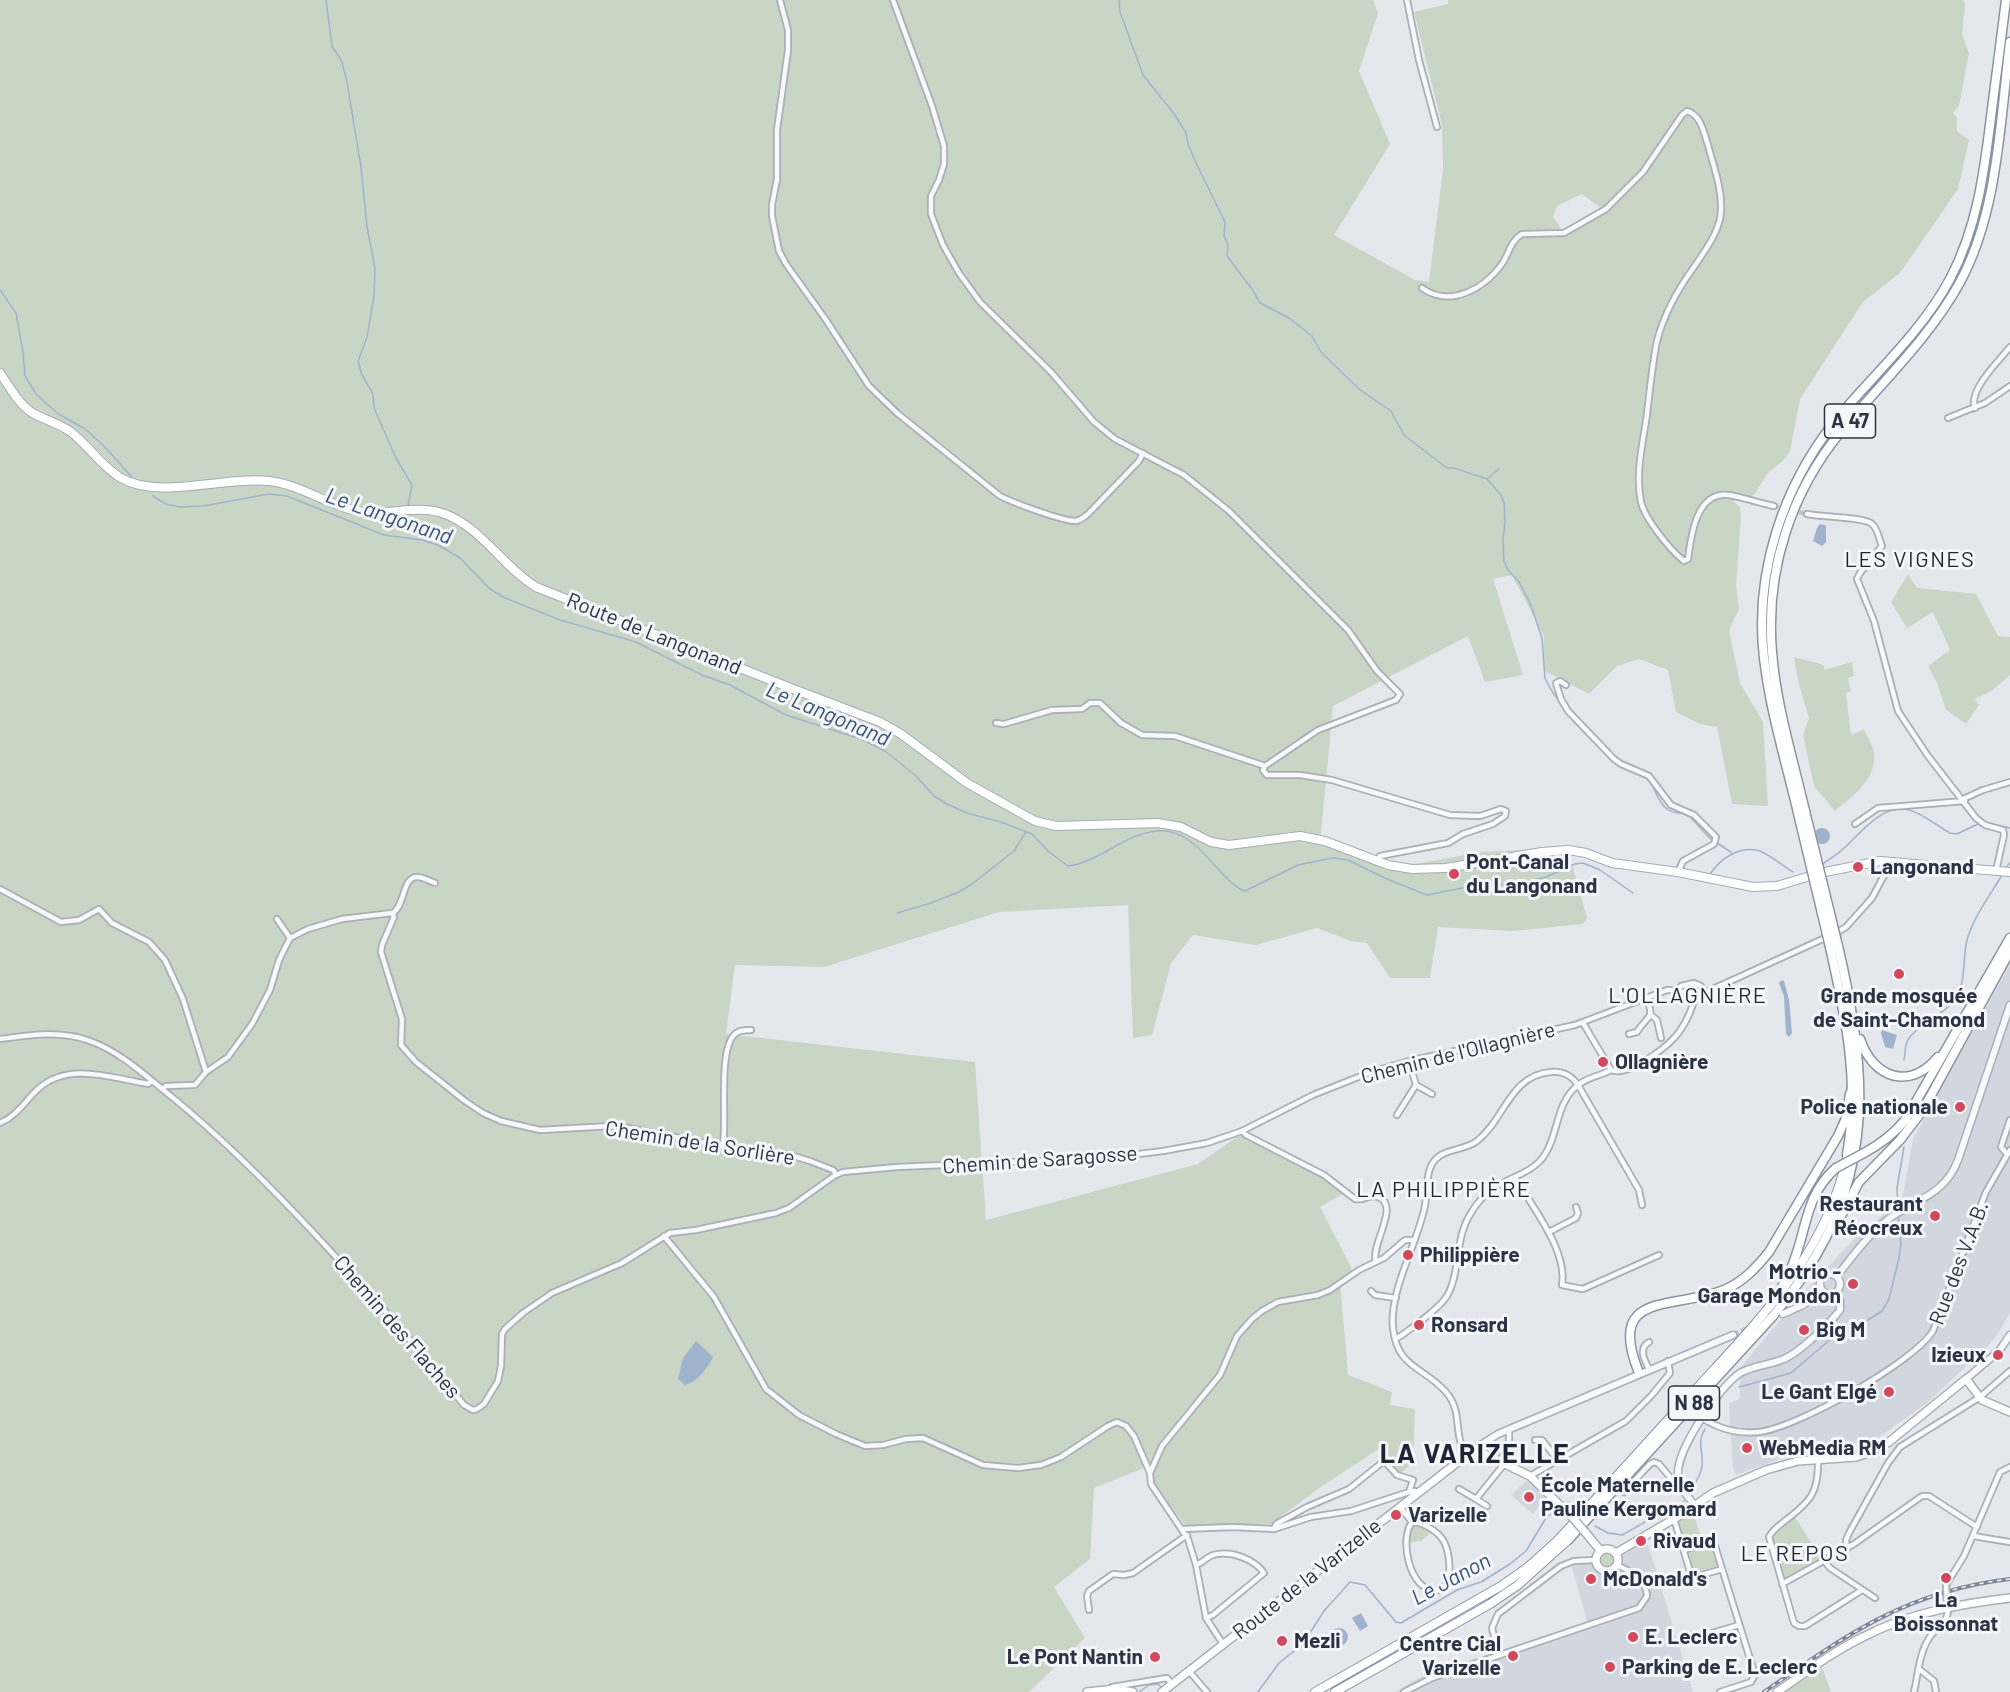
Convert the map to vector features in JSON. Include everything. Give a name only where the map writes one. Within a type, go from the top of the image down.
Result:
[{"type":"highway","name":"A 47","points":[[1802,812],[1768,688],[1763,655],[1763,599],[1775,537],[1795,484],[1812,454],[1847,407],[1918,326],[1942,292],[1960,258],[1980,197],[2006,0]]},
{"type":"highway","name":"A 47","points":[[1814,1260],[1835,1217],[1853,1166],[1861,1085],[1855,1025],[1802,812],[1776,687],[1770,616],[1773,580],[1781,542],[1812,472],[1841,431],[1928,331],[1959,284],[1978,243],[1993,178],[2010,42]]},
{"type":"highway","points":[[1776,1300],[1795,1260],[1812,1201],[1819,1186],[1836,1168],[1882,1142],[1898,1130],[1913,1108],[2010,938]]},
{"type":"highway","name":"A 47","points":[[1834,947],[1847,1026],[1853,1087],[1853,1114],[1847,1155]]},
{"type":"highway","name":"N 88","points":[[1568,1540],[1773,1316],[1822,1252],[1859,1182],[1900,1140],[1923,1110],[2010,951]]},
{"type":"highway","points":[[1855,1025],[1870,1061],[1879,1070],[1889,1075],[1904,1077],[1918,1074],[1931,1066],[1948,1045]]},
{"type":"highway","points":[[1639,1373],[1629,1345],[1630,1331],[1636,1317],[1652,1306],[1704,1296],[1726,1289],[1743,1280],[1758,1266],[1769,1252],[1838,1136],[1846,1118],[1853,1087]]},
{"type":"main road","name":"Route de Langonand","points":[[0,373],[25,407],[68,430],[123,479],[143,486],[162,487],[268,481],[295,487],[354,510],[379,513],[423,509],[446,514],[468,526],[517,574],[536,587],[880,722],[901,734],[967,783],[1025,816],[1044,824],[1074,826],[1158,823],[1181,827],[1211,842],[1229,845],[1300,836],[1324,841],[1376,862],[1399,868],[1430,870],[1568,850],[1586,853],[1612,863],[1678,872],[1741,886],[1765,887],[1855,865],[1890,861],[2003,871]]},
{"type":"main road","name":"A 47","points":[[1776,1300],[1795,1275],[1821,1231],[1834,1202],[1847,1155]]},
{"type":"main road","name":"N 88","points":[[1315,1692],[1494,1591],[1543,1555],[1776,1300]]},
{"type":"main road","points":[[1616,1553],[1713,1493],[1766,1470],[1787,1463],[1849,1458],[1884,1446],[1966,1378],[1980,1397],[2010,1412]]},
{"type":"main road","points":[[1476,1448],[1530,1476],[1572,1517],[1600,1550]]},
{"type":"main road","name":"Route de la Varizelle","points":[[1167,1688],[1476,1448]]},
{"type":"main road","name":"N 88","points":[[1335,1692],[1490,1604],[1518,1585],[1568,1540]]},
{"type":"main road","points":[[1607,1548],[1616,1553],[1617,1565],[1612,1570],[1605,1571],[1598,1567],[1595,1560],[1600,1550],[1607,1548]]},
{"type":"main road","points":[[1777,1692],[1863,1636],[1948,1605],[2010,1598]]},
{"type":"main road","points":[[1089,1692],[1115,1689],[1133,1692]]},
{"type":"main road","points":[[1089,1692],[1112,1692]]},
{"type":"street","points":[[780,0],[788,30],[788,64],[777,130],[777,179],[772,205],[776,240],[786,264],[868,386],[897,413],[1000,496],[1015,503],[1068,519],[1082,519],[1088,514],[1143,453]]},
{"type":"street","points":[[892,0],[932,106],[944,146],[944,164],[929,203],[931,214],[943,245],[959,273],[980,302],[1051,372],[1094,422],[1115,439],[1184,475],[1229,512],[1348,630],[1377,671],[1400,694],[1396,700],[1318,730],[1265,766],[1263,770],[1267,775],[1300,775],[1332,780],[1450,814],[1480,816],[1501,809],[1506,812],[1505,816],[1492,825],[1463,834],[1448,843],[1380,856],[1376,862]]},
{"type":"street","points":[[1407,0],[1419,60],[1437,127]]},
{"type":"street","points":[[1422,288],[1428,293],[1442,296],[1457,297],[1471,292],[1501,266],[1516,237],[1522,234],[1564,233],[1601,212],[1623,194],[1642,172],[1682,115],[1687,111],[1693,113],[1704,134],[1713,164],[1720,192],[1721,215],[1705,251],[1674,299],[1656,341],[1640,460],[1641,503],[1659,532],[1684,561],[1688,559],[1694,526],[1700,511],[1713,497],[1728,495],[1774,506]]},
{"type":"street","points":[[1975,408],[1973,403],[1975,392],[2010,347]]},
{"type":"street","points":[[1948,418],[1975,408],[2010,386]]},
{"type":"street","points":[[1807,514],[1861,519],[1872,524],[1876,529],[1882,546],[1857,579],[1874,621],[1898,711],[1928,756],[1981,823],[2004,832],[2003,871]]},
{"type":"street","points":[[1566,685],[1560,681],[1556,683],[1564,705],[1614,759],[1649,776],[1671,805],[1694,815],[1716,837],[1714,844],[1683,861],[1678,872]]},
{"type":"street","points":[[996,723],[1004,724],[1052,710],[1082,709],[1096,702],[1100,703],[1121,723],[1142,735],[1175,736],[1265,766]]},
{"type":"street","points":[[1855,825],[1878,808],[1964,800],[1983,790],[2010,782]]},
{"type":"street","name":"Chemin de l'Ollagnière","points":[[1242,1131],[1338,1084],[1371,1072],[1409,1061],[1583,1023],[1667,990],[1678,990],[1695,995],[1704,993],[1846,927],[1872,898],[1890,861]]},
{"type":"street","name":"Chemin de la Sorlière","points":[[435,883],[420,877],[412,879],[406,886],[402,905],[393,913],[381,952],[402,1019],[401,1045],[416,1062],[474,1107],[501,1121],[534,1130],[618,1127],[737,1149],[798,1157],[833,1170],[836,1174]]},
{"type":"street","points":[[0,889],[62,922],[80,920],[95,910],[101,910],[112,923],[154,946],[165,960],[183,999],[206,1072]]},
{"type":"street","points":[[162,1089],[166,1086],[195,1085],[206,1072],[228,1057],[258,1014],[290,938],[308,929],[342,919],[393,913]]},
{"type":"street","points":[[277,919],[290,938]]},
{"type":"street","name":"Chemin de l'Ollagnière","points":[[1678,990],[1681,986],[1694,983],[1701,986],[1704,993]]},
{"type":"street","points":[[1395,1339],[1435,1310],[1448,1296],[1459,1239],[1467,1218],[1485,1196],[1501,1184],[1531,1169],[1544,1156],[1564,1101],[1578,1085],[1593,1076],[1611,1070],[1620,1072],[1630,1069],[1670,1042],[1683,1025],[1695,995]]},
{"type":"street","points":[[1629,1035],[1637,1032],[1641,1024],[1651,1016],[1646,997]]},
{"type":"street","points":[[1836,1276],[1870,1236],[1892,1216],[1944,1185],[1954,1171],[2010,1005]]},
{"type":"street","points":[[1651,1016],[1657,1020],[1661,1038]]},
{"type":"street","points":[[1583,1023],[1611,1070]]},
{"type":"street","points":[[723,1145],[726,1060],[732,1037],[739,1031],[751,1030]]},
{"type":"street","name":"Chemin des Flaches","points":[[0,1039],[42,1033],[75,1036],[101,1045],[120,1056],[243,1158],[369,1293],[420,1350],[464,1405],[473,1410],[484,1404],[495,1387],[501,1366],[502,1334],[511,1323],[552,1293],[623,1262],[670,1233],[696,1230],[776,1213],[794,1204],[836,1174]]},
{"type":"street","points":[[1409,1061],[1416,1085],[1432,1094]]},
{"type":"street","points":[[1467,1455],[1459,1442],[1458,1415],[1447,1394],[1405,1361],[1395,1339],[1392,1321],[1396,1298],[1426,1205],[1429,1170],[1433,1161],[1442,1154],[1472,1144],[1480,1138],[1512,1094],[1530,1078],[1545,1073],[1560,1072],[1569,1075],[1578,1085],[1639,1190],[1642,1205]]},
{"type":"street","points":[[0,1124],[14,1115],[37,1090],[55,1078],[94,1074],[148,1084],[152,1082]]},
{"type":"street","points":[[1397,1115],[1416,1085]]},
{"type":"street","name":"Rue des V.A.B.","points":[[1702,1418],[1735,1431],[1769,1430],[1847,1395],[1920,1348],[1933,1331],[1978,1212],[1995,1175],[2009,1152],[2001,1149],[2001,1145],[2010,1120]]},
{"type":"street","points":[[1242,1131],[1324,1174],[1355,1199],[1360,1201],[1374,1197],[1383,1200],[1387,1217],[1375,1247],[1376,1262]]},
{"type":"street","name":"Chemin de Saragosse","points":[[836,1174],[897,1167],[1129,1156],[1191,1147],[1242,1131]]},
{"type":"street","points":[[1515,1177],[1549,1232],[1562,1274],[1562,1285],[1583,1289],[1659,1255]]},
{"type":"street","points":[[1549,1232],[1578,1217],[1576,1207]]},
{"type":"street","points":[[664,1236],[714,1297],[766,1389],[799,1415],[865,1446],[923,1438],[983,1465],[1018,1468],[1041,1465],[1061,1458],[1117,1422],[1126,1426],[1134,1436],[1150,1473],[1153,1488],[1187,1535],[1196,1565],[1206,1617],[1223,1644]]},
{"type":"street","points":[[1150,1473],[1162,1446],[1220,1374],[1238,1336],[1262,1311],[1278,1302],[1324,1293],[1390,1253],[1405,1240],[1414,1240]]},
{"type":"street","points":[[1826,1274],[1836,1276],[1840,1284],[1836,1292],[1828,1294],[1822,1292],[1819,1285],[1821,1278],[1826,1274]]},
{"type":"street","points":[[1371,1292],[1396,1298]]},
{"type":"street","points":[[1783,1314],[1803,1305],[1822,1292]]},
{"type":"street","points":[[1695,1506],[1679,1483],[1678,1471],[1681,1459],[1702,1418],[1716,1397],[1737,1376],[1752,1367],[1785,1359],[1802,1347],[1840,1310],[1840,1301],[1836,1292]]},
{"type":"street","name":"Route de la Varizelle","points":[[1476,1448],[1488,1439],[1733,1335]]},
{"type":"street","points":[[1966,1378],[1999,1351],[2010,1335]]},
{"type":"street","points":[[1649,1342],[1644,1345],[1642,1352],[1649,1369]]},
{"type":"street","points":[[1530,1476],[1632,1417],[1670,1373],[1668,1361]]},
{"type":"street","points":[[1847,1549],[1845,1544],[1848,1537],[1892,1456],[1903,1444],[1980,1397],[2010,1371]]},
{"type":"street","points":[[1476,1499],[1504,1461],[1509,1445],[1509,1430]]},
{"type":"street","points":[[1535,1440],[1542,1440],[1557,1459]]},
{"type":"street","points":[[1818,1459],[1818,1483],[1812,1496],[1802,1508],[1773,1530],[1769,1537],[1794,1623],[1802,1627],[1862,1590]]},
{"type":"street","points":[[1274,1529],[1276,1524],[1307,1507],[1349,1489],[1384,1461],[1395,1474],[1413,1480],[1409,1492]]},
{"type":"street","points":[[1624,1492],[1654,1462],[1659,1464],[1674,1482],[1679,1483]]},
{"type":"street","points":[[1914,1692],[1927,1642],[1946,1620],[1948,1605],[1946,1585],[1965,1556],[2000,1472],[2010,1467]]},
{"type":"street","points":[[1459,1488],[1487,1506]]},
{"type":"street","points":[[1182,1529],[1233,1527],[1274,1529],[1311,1517],[1351,1511],[1409,1492],[1415,1491],[1417,1494]]},
{"type":"street","points":[[1782,1584],[1847,1549],[1922,1496],[1929,1496],[1977,1527]]},
{"type":"street","points":[[1401,1507],[1412,1522],[1417,1522],[1437,1533],[1445,1543],[1450,1558],[1450,1570],[1447,1581],[1441,1588],[1433,1590],[1425,1588],[1411,1568],[1406,1542],[1408,1529],[1412,1522]]},
{"type":"street","points":[[1674,1519],[1692,1578]]},
{"type":"street","points":[[1089,1610],[1087,1596],[1093,1587],[1113,1574],[1134,1573],[1187,1535]]},
{"type":"street","points":[[1973,1536],[2010,1542]]},
{"type":"street","points":[[1684,1550],[1707,1543],[1713,1544],[1755,1678],[1751,1683],[1720,1692]]},
{"type":"street","points":[[1196,1565],[1213,1555],[1239,1555],[1264,1573]]},
{"type":"street","points":[[1496,1644],[1493,1632],[1494,1620],[1506,1607],[1561,1566],[1574,1561],[1595,1560]]},
{"type":"street","points":[[1825,1562],[1830,1568],[1875,1598]]},
{"type":"street","points":[[1404,1692],[1432,1678],[1639,1608],[1647,1596],[1645,1585],[1637,1576],[1617,1565]]},
{"type":"street","points":[[1206,1617],[1271,1569]]},
{"type":"street","points":[[1677,1582],[1722,1569]]},
{"type":"street","points":[[1696,1638],[1739,1625]]},
{"type":"street","points":[[1919,1669],[1934,1681],[1936,1692]]},
{"type":"street","points":[[1189,1671],[1207,1692]]},
{"type":"street","points":[[1089,1692],[1167,1678],[1167,1688]]},
{"type":"shaded area","points":[[2010,964],[2010,1313],[1994,1340],[1927,1403],[1871,1443],[1855,1451],[1787,1456],[1736,1475],[1733,1467],[1729,1403],[1740,1399],[1740,1368],[1797,1300],[1858,1235],[1902,1199],[1913,1139]]},
{"type":"shaded area","name":"École Maternelle Pauline Kergomard","points":[[1527,1480],[1545,1495],[1533,1514],[1511,1495]]},
{"type":"shaded area","points":[[1647,1541],[1693,1692],[1396,1692],[1418,1678],[1587,1621],[1572,1567]]},
{"type":"green space","points":[[0,0],[1373,0],[1378,13],[1359,71],[1390,144],[1334,235],[1415,280],[1429,282],[1443,170],[1442,125],[1414,12],[1448,4],[1448,0],[1963,0],[1965,4],[1962,34],[1969,53],[1959,106],[1953,113],[1957,118],[1957,131],[1969,140],[1958,189],[1900,273],[1863,302],[1800,399],[1790,451],[1784,460],[1768,473],[1754,495],[1733,501],[1740,507],[1741,516],[1736,585],[1739,609],[1729,630],[1740,683],[1763,722],[1768,806],[1732,804],[1717,727],[1700,724],[1676,712],[1668,670],[1639,659],[1617,666],[1589,694],[1543,670],[1544,636],[1512,575],[1493,579],[1523,675],[1485,682],[1468,636],[1333,706],[1320,844],[1332,844],[1398,867],[1482,852],[1557,848],[1573,868],[1587,918],[1583,924],[1513,931],[1438,927],[1430,978],[1390,978],[1367,943],[1351,941],[1317,928],[1256,945],[1193,935],[1171,963],[1152,1035],[1133,1038],[1128,905],[999,912],[824,967],[735,965],[726,1034],[975,1062],[986,1220],[1198,1164],[1240,1135],[1324,1176],[1343,1194],[1320,1207],[1353,1271],[1340,1281],[1348,1375],[1392,1392],[1390,1405],[1415,1409],[1413,1462],[1400,1474],[1377,1450],[1315,1491],[1271,1524],[1185,1525],[1155,1485],[1149,1466],[1094,1488],[1090,1559],[1054,1587],[1085,1638],[1029,1692],[0,1692]],"holes":[[[1582,194],[1605,211],[1565,235],[1553,216],[1557,206]]]},
{"type":"green space","points":[[1908,574],[1917,588],[1976,594],[1998,636],[2010,637],[2010,675],[1993,690],[1975,699],[1979,705],[1966,724],[1946,710],[1937,683],[1928,666],[1950,650],[1933,612],[1907,628],[1891,602]]},
{"type":"green space","points":[[1794,657],[1824,665],[1824,670],[1852,662],[1854,676],[1848,678],[1851,691],[1846,693],[1851,735],[1864,729],[1874,752],[1874,761],[1872,770],[1862,786],[1835,811],[1814,786],[1803,735],[1809,718]]},
{"type":"green space","points":[[1693,1513],[1702,1539],[1714,1533],[1716,1538],[1689,1546],[1685,1545],[1679,1521]]},
{"type":"green space","points":[[1795,1517],[1822,1560],[1785,1579],[1771,1540],[1774,1533]]},
{"type":"green space","points":[[1415,1525],[1431,1532],[1421,1541],[1409,1543],[1411,1529]]},
{"type":"green space","points":[[1711,1546],[1717,1566],[1694,1573],[1689,1552]]},
{"type":"green space","points":[[1607,1551],[1615,1559],[1607,1567],[1599,1559]]},
{"type":"green space","points":[[1822,1667],[1831,1692],[1785,1692]]},
{"type":"water","points":[[1820,524],[1826,527],[1826,542],[1822,546],[1813,541]]},
{"type":"water","points":[[1822,828],[1828,830],[1830,836],[1828,842],[1822,844],[1816,842],[1814,836],[1816,830]]},
{"type":"water","points":[[1782,980],[1789,1000],[1792,1033],[1789,1037],[1786,1034],[1784,996],[1779,983]]},
{"type":"water","points":[[1882,1030],[1897,1035],[1893,1049],[1885,1047]]},
{"type":"water","points":[[696,1341],[713,1357],[702,1374],[685,1385],[678,1379],[683,1358]]},
{"type":"water","points":[[1361,1613],[1368,1626],[1360,1631],[1352,1618]]},
{"type":"water","points":[[1339,1628],[1345,1631],[1348,1637],[1345,1643],[1339,1646],[1333,1643],[1330,1637],[1333,1631]]},
{"type":"waterway","points":[[326,0],[332,46],[342,62],[347,82],[361,167],[367,227],[375,268],[374,296],[367,337],[358,361],[362,375],[373,394],[374,408],[396,458],[412,485],[408,506]]},
{"type":"waterway","points":[[1119,0],[1120,12],[1143,75],[1175,115],[1186,133],[1196,163],[1225,222],[1224,236],[1228,245],[1227,256],[1260,303],[1289,318],[1312,336],[1321,352],[1359,389],[1391,411],[1404,435],[1447,468],[1454,468],[1487,479],[1501,495],[1505,522],[1504,561],[1530,603],[1542,638],[1545,678],[1559,701]]},
{"type":"waterway","points":[[0,290],[16,313],[25,376],[36,394],[57,413],[85,429],[132,477]]},
{"type":"waterway","points":[[1487,479],[1499,469]]},
{"type":"waterway","name":"Le Langonand","points":[[153,496],[166,504],[180,507],[203,506],[269,494],[287,496],[384,535],[422,540],[438,545],[460,558],[490,589],[503,597],[560,620],[636,642],[702,675],[730,685],[786,715],[861,739],[885,751],[915,775],[934,796],[967,813],[1001,822],[1032,834],[1049,852],[1068,866],[1091,859],[1145,833],[1169,831],[1198,847],[1230,881],[1245,891],[1298,865],[1332,858],[1348,860],[1427,895],[1462,888],[1526,882],[1583,863],[1600,870],[1633,893]]},
{"type":"waterway","points":[[1620,765],[1636,774]]},
{"type":"waterway","points":[[1646,778],[1663,806],[1670,811],[1689,816],[1712,840]]},
{"type":"waterway","name":"Le Langonand","points":[[1821,865],[1841,851],[1873,821],[1890,811],[1899,809],[1915,812],[1950,833],[1957,834],[1980,823]]},
{"type":"waterway","name":"Le Langonand","points":[[1985,822],[2010,828]]},
{"type":"waterway","points":[[897,913],[928,904],[959,892],[972,884],[1014,851],[1026,832]]},
{"type":"waterway","points":[[1717,843],[1731,852]]},
{"type":"waterway","name":"Le Langonand","points":[[1710,874],[1725,858],[1745,850],[1760,851],[1793,872]]},
{"type":"waterway","name":"Le Janon","points":[[2005,868],[2010,863]]},
{"type":"waterway","name":"Le Janon","points":[[1904,1060],[1906,1044],[1911,1036],[1950,1005],[1959,992],[1970,931],[2002,875]]},
{"type":"waterway","name":"Le Janon","points":[[1898,1209],[1897,1188],[1904,1147]]},
{"type":"waterway","name":"Le Janon","points":[[1739,1387],[1791,1373],[1839,1332],[1865,1322],[1882,1311],[1889,1299],[1899,1258],[1901,1243],[1898,1214]]},
{"type":"waterway","name":"Le Janon","points":[[1689,1493],[1701,1470],[1701,1438],[1705,1429]]},
{"type":"waterway","name":"Le Janon","points":[[1595,1526],[1608,1533],[1622,1535],[1684,1501]]},
{"type":"waterway","name":"Le Janon","points":[[1563,1503],[1569,1502],[1579,1511]]},
{"type":"waterway","name":"Le Janon","points":[[1258,1692],[1279,1663],[1303,1644],[1324,1611],[1350,1582],[1365,1585],[1396,1622],[1401,1623],[1457,1590],[1481,1582],[1510,1564],[1526,1551],[1546,1518],[1557,1509]]},
{"type":"waterway","points":[[1139,1692],[1149,1685],[1158,1684],[1162,1688]]},
{"type":"tunnel","points":[[1774,506],[1807,514]]},
{"type":"tunnel","points":[[1733,1335],[1750,1328]]},
{"type":"railway","points":[[1764,1692],[1851,1634],[1909,1605],[1973,1585],[2010,1579]]},
{"type":"place","name":"Langonand","points":[[1858,867]]},
{"type":"place","name":"Pont-Canal du Langonand","points":[[1454,874]]},
{"type":"place","name":"Grande mosquée de Saint-Chamond","points":[[1899,974]]},
{"type":"place","name":"Ollagnière","points":[[1603,1062]]},
{"type":"place","name":"Police nationale","points":[[1960,1107]]},
{"type":"place","name":"Restaurant Réocreux","points":[[1935,1216]]},
{"type":"place","name":"Philippière","points":[[1408,1255]]},
{"type":"place","name":"Motrio - Garage Mondon","points":[[1853,1284]]},
{"type":"place","name":"Ronsard","points":[[1419,1325]]},
{"type":"place","name":"Big M","points":[[1804,1330]]},
{"type":"place","name":"Izieux","points":[[1998,1355]]},
{"type":"place","name":"Le Gant Elgé","points":[[1889,1392]]},
{"type":"place","name":"WebMedia RM","points":[[1747,1448]]},
{"type":"place","name":"École Maternelle Pauline Kergomard","points":[[1529,1497]]},
{"type":"place","name":"Varizelle","points":[[1396,1515]]},
{"type":"place","name":"Rivaud","points":[[1641,1541]]},
{"type":"place","name":"La Boissonnat","points":[[1946,1578]]},
{"type":"place","name":"McDonald's","points":[[1591,1579]]},
{"type":"place","name":"E. Leclerc","points":[[1633,1637]]},
{"type":"place","name":"Mezli","points":[[1282,1641]]},
{"type":"place","name":"Centre Cial Varizelle","points":[[1513,1656]]},
{"type":"place","name":"Le Pont Nantin","points":[[1155,1657]]},
{"type":"place","name":"Parking de E. Leclerc","points":[[1610,1667]]},
{"type":"district","name":"LES VIGNES","points":[[1910,560]]},
{"type":"district","name":"L'OLLAGNIÈRE","points":[[1688,996]]},
{"type":"district","name":"LA PHILIPPIÈRE","points":[[1444,1190]]},
{"type":"district","name":"LA VARIZELLE","points":[[1475,1454]]},
{"type":"district","name":"LE REPOS","points":[[1795,1554]]}]
